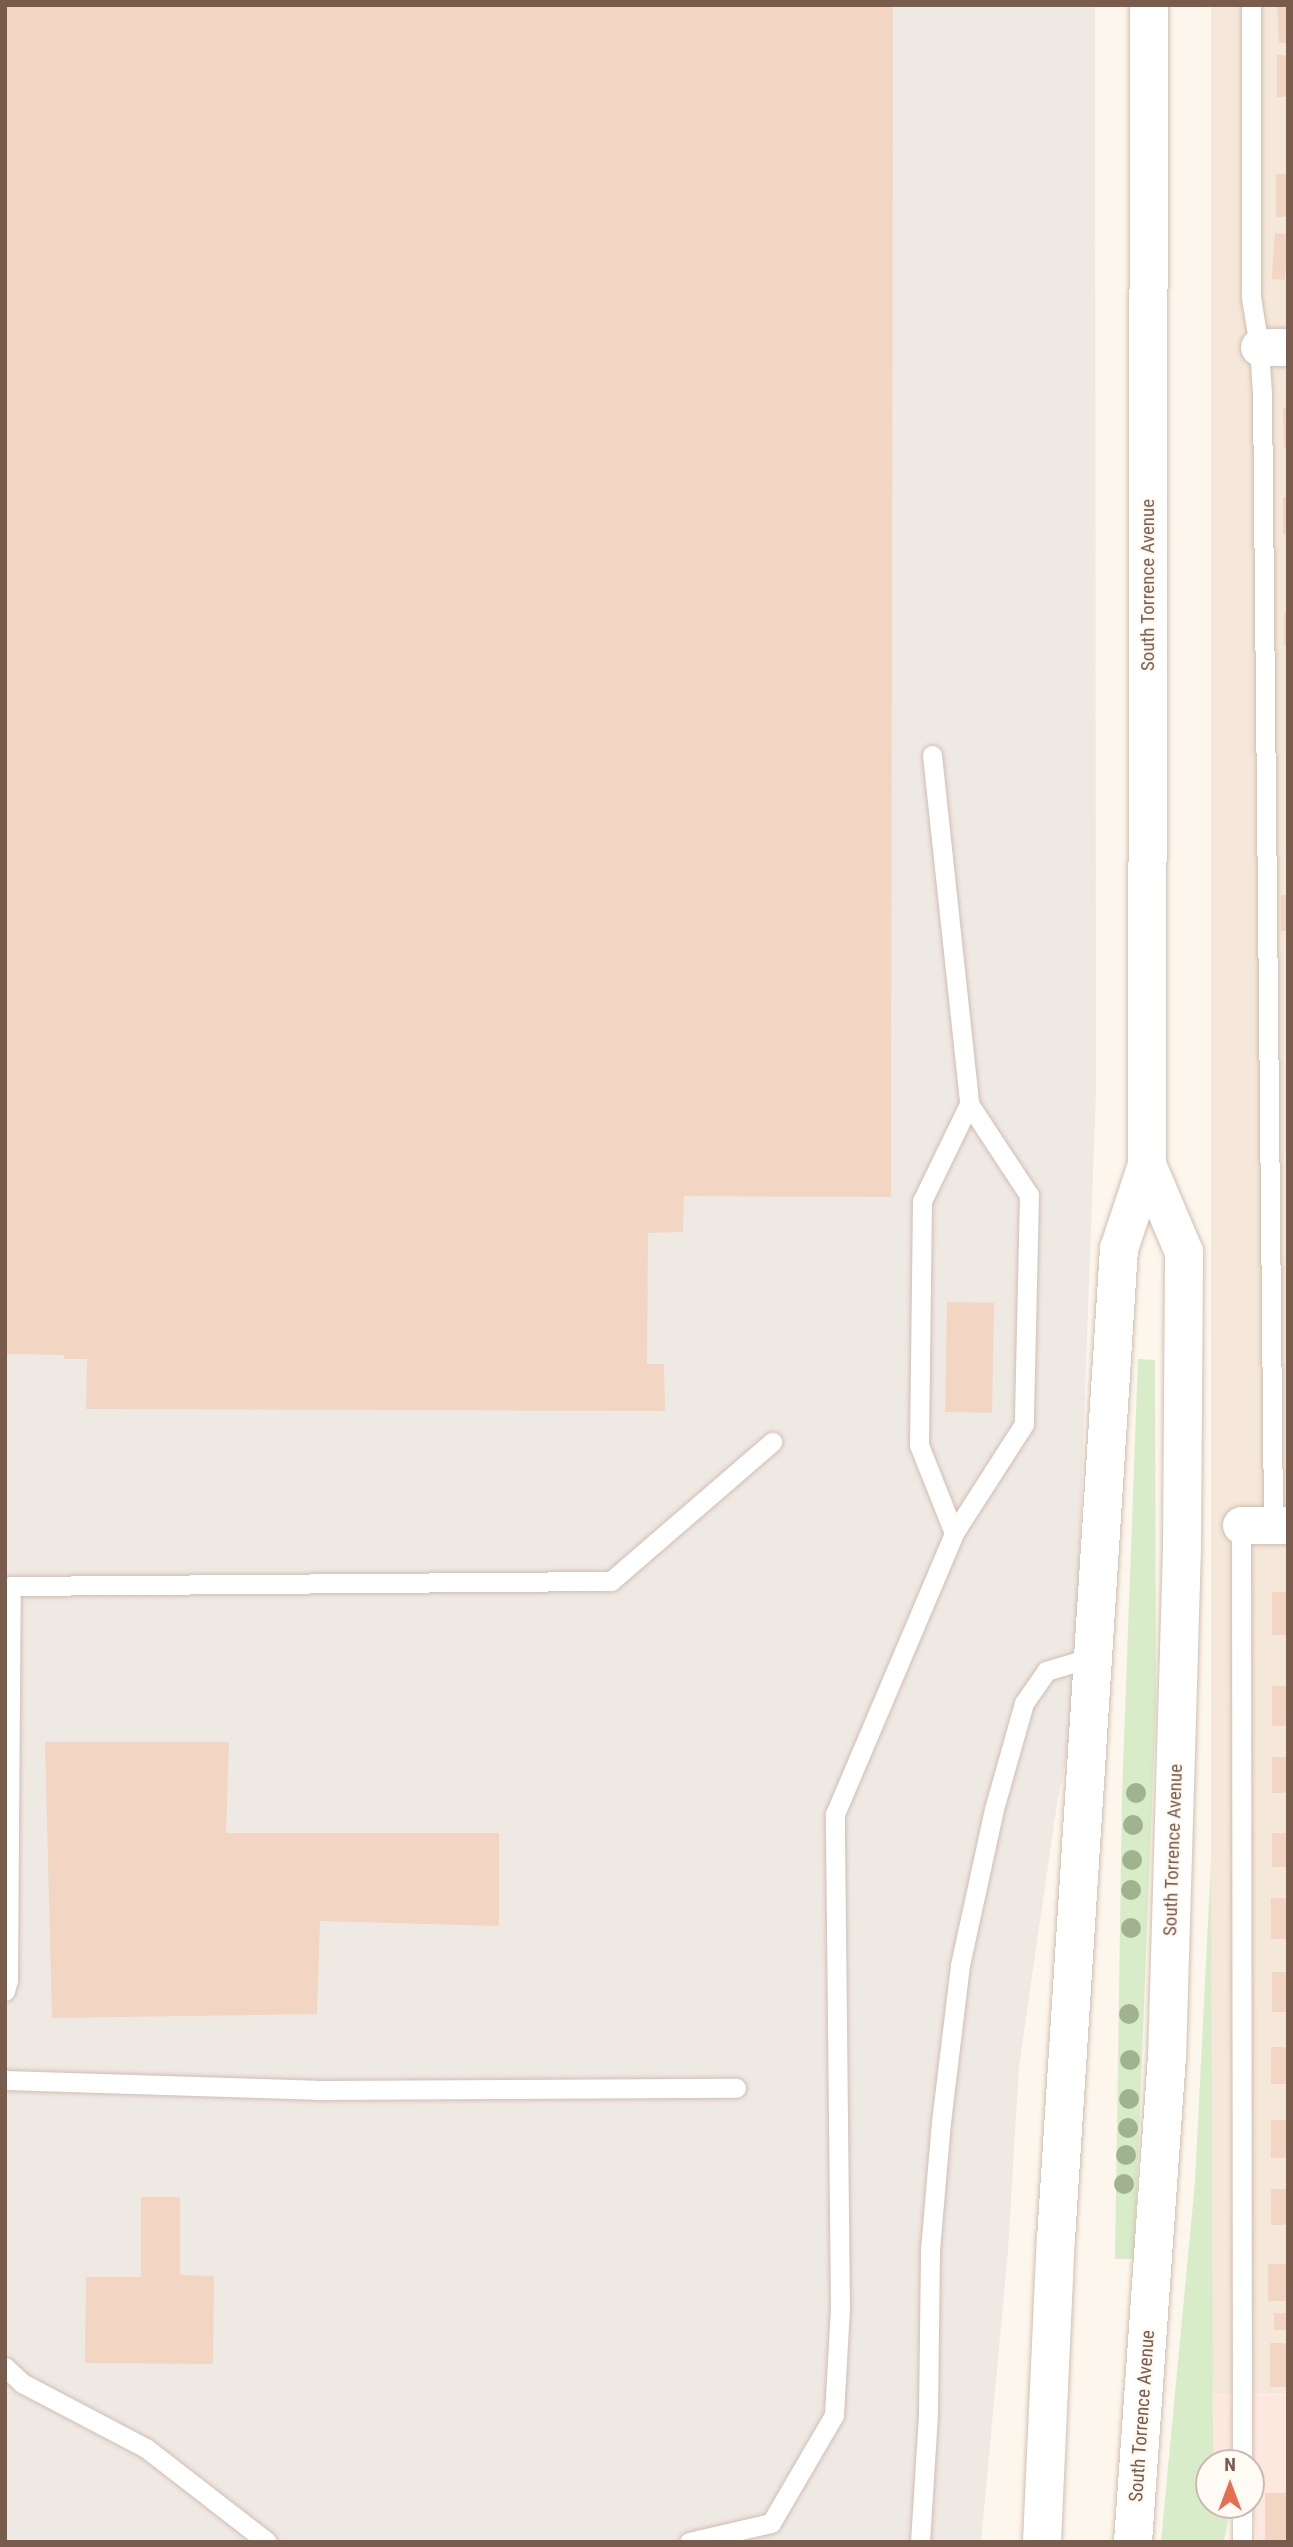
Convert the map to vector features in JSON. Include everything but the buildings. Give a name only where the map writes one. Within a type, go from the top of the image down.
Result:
[{"type":"main road","name":"South Torrence Avenue","points":[[1042,2542],[1056,2239],[1119,1249],[1147,1165],[1149,5]]},
{"type":"main road","name":"South Torrence Avenue","points":[[1133,2542],[1167,2059],[1182,1547],[1184,1252],[1147,1165]]},
{"type":"lane","points":[[1242,2449],[1267,1525],[1273,347],[1251,298],[1251,5]]},
{"type":"lane","points":[[689,2542],[771,2524],[834,2415],[840,2309],[835,1814],[954,1534],[1024,1424],[1029,1195],[969,1104],[932,755]]},
{"type":"lane","points":[[954,1534],[919,1445],[922,1201],[969,1104]]},
{"type":"lane","points":[[5,1991],[8,1980],[11,1586],[611,1581],[772,1442]]},
{"type":"lane","points":[[920,2542],[928,2414],[930,2250],[941,2122],[960,1965],[994,1809],[1024,1703],[1046,1671],[1093,1657]]},
{"type":"lane","points":[[5,2080],[316,2090],[736,2088]]},
{"type":"lane","points":[[5,2367],[22,2383],[146,2448],[267,2542]]},
{"type":"lane","points":[[1242,2519],[1242,2542]]},
{"type":"shaded area","points":[[5,5],[1095,5],[1096,1091],[1073,1724],[1057,1804],[1019,2066],[1008,2251],[981,2542],[5,2542]]},
{"type":"shaded area","points":[[1211,5],[1288,5],[1288,2394],[1211,2394]]},
{"type":"shaded area","points":[[1211,2394],[1288,2395],[1288,2542],[1256,2542],[1255,2519],[1265,2519],[1265,2449],[1213,2449]]},
{"type":"green space","points":[[1138,1359],[1155,1360],[1156,1703],[1134,2259],[1115,2259],[1122,1795]]},
{"type":"green space","points":[[1211,1862],[1213,2449],[1195,2449],[1195,2519],[1228,2519],[1224,2542],[1161,2542],[1195,2182]]}]
